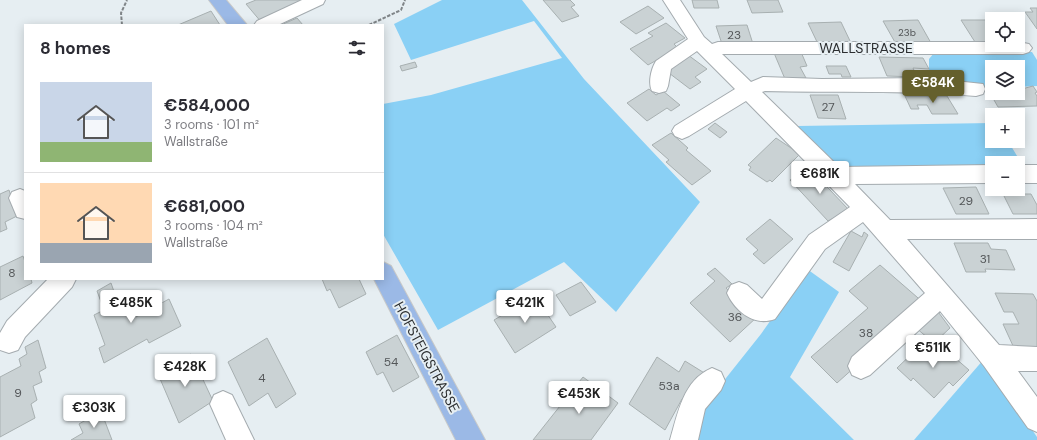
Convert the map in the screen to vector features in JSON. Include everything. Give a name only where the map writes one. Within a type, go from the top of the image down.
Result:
[{"type":"main road","points":[[217,0],[237,24]]},
{"type":"main road","name":"HOFSTEIGSTRASSE","points":[[384,275],[472,440]]},
{"type":"street","points":[[265,24],[317,0]]},
{"type":"street","points":[[671,0],[704,47],[834,176],[885,230],[941,294],[993,357],[1037,419]]},
{"type":"street","name":"WALLSTRASSE","points":[[659,86],[662,66],[704,47],[718,48],[774,45],[985,48]]},
{"type":"street","points":[[682,131],[747,91],[763,84],[822,86],[927,85],[976,89]]},
{"type":"street","points":[[834,176],[985,174]]},
{"type":"street","points":[[1025,174],[1037,174]]},
{"type":"street","points":[[739,293],[757,310],[766,311],[772,305],[817,242],[865,209]]},
{"type":"street","points":[[885,230],[1037,229]]},
{"type":"street","points":[[9,341],[16,329],[60,280]]},
{"type":"street","points":[[861,366],[941,294]]},
{"type":"street","points":[[993,357],[1037,359]]},
{"type":"street","points":[[684,440],[694,402],[712,382]]},
{"type":"street","points":[[223,404],[240,440]]},
{"type":"path","points":[[122,24],[121,13],[127,0]]},
{"type":"path","points":[[371,24],[401,10],[406,0]]},
{"type":"shaded area","points":[[442,0],[522,0],[584,79],[700,202],[616,312],[564,262],[438,330],[384,236],[384,104],[431,95],[562,58],[534,21],[411,60],[394,24]]},
{"type":"shaded area","points":[[1032,52],[1037,60],[1037,86],[1025,87],[1025,60],[985,60],[985,86],[929,81],[929,59],[934,53]]},
{"type":"shaded area","points":[[985,123],[985,148],[1012,148],[1017,156],[985,156],[985,169],[843,171],[797,126]]},
{"type":"shaded area","points":[[807,269],[839,292],[790,377],[854,440],[692,440],[699,412],[761,334]]},
{"type":"shaded area","points":[[984,359],[1037,437],[1037,440],[914,440]]},
{"type":"building","points":[[256,0],[307,0],[262,23],[246,4]]},
{"type":"building","points":[[543,0],[570,0],[575,5],[571,7],[579,16],[562,22]]},
{"type":"building","points":[[692,0],[717,0],[719,8],[694,8]]},
{"type":"building","points":[[747,0],[778,0],[783,12],[752,13]]},
{"type":"building","points":[[648,6],[664,18],[636,34],[620,22]]},
{"type":"building","points":[[1030,8],[1037,8],[1037,29],[1025,12],[1033,12]]},
{"type":"building","points":[[211,11],[219,24],[180,24]]},
{"type":"building","points":[[297,18],[302,24],[283,24]]},
{"type":"building","points":[[918,20],[931,43],[896,44],[883,21]]},
{"type":"building","points":[[961,20],[985,20],[985,42],[975,42]]},
{"type":"building","points":[[841,22],[851,43],[818,44],[808,23]]},
{"type":"building","points":[[666,23],[685,38],[674,44],[678,48],[648,65],[630,49],[653,36],[648,33]]},
{"type":"building","points":[[747,25],[753,44],[722,44],[716,26]]},
{"type":"building","points":[[801,52],[807,66],[800,67],[806,78],[785,79],[774,53]]},
{"type":"building","points":[[688,55],[707,69],[695,77],[701,82],[690,89],[665,70]]},
{"type":"building","points":[[879,57],[923,58],[929,69],[913,68],[917,77],[887,76]]},
{"type":"building","points":[[415,62],[417,67],[402,71],[400,66]]},
{"type":"building","points":[[826,66],[846,66],[851,77],[842,77],[841,74],[829,74]]},
{"type":"building","points":[[1033,86],[1037,92],[1035,93],[1037,96],[1037,106],[998,107],[994,100],[1025,100],[1025,88]]},
{"type":"building","points":[[649,89],[656,95],[663,91],[680,105],[671,111],[667,108],[647,121],[627,103]]},
{"type":"building","points":[[810,95],[838,95],[846,119],[818,118]]},
{"type":"building","points":[[905,96],[947,96],[958,114],[932,114],[927,105],[917,105],[919,109],[911,109]]},
{"type":"building","points":[[715,123],[727,132],[720,138],[708,129]]},
{"type":"building","points":[[671,133],[688,148],[686,150],[711,171],[692,185],[666,162],[669,160],[652,145]]},
{"type":"building","points":[[776,138],[800,154],[772,182],[770,180],[767,182],[749,170],[751,167],[748,165]]},
{"type":"building","points":[[811,170],[849,210],[828,221],[790,180]]},
{"type":"building","points":[[976,187],[989,214],[956,214],[943,188]]},
{"type":"building","points":[[9,190],[17,216],[5,222],[7,229],[0,232],[0,194]]},
{"type":"building","points":[[1025,194],[1031,194],[1037,205],[1037,214],[1013,214],[1004,196],[1025,196]]},
{"type":"building","points":[[770,219],[793,239],[764,264],[753,254],[758,250],[746,239]]},
{"type":"building","points":[[851,231],[862,237],[864,232],[868,235],[849,271],[833,262]]},
{"type":"building","points":[[954,243],[988,243],[991,249],[1006,250],[1015,270],[985,269],[986,272],[966,272]]},
{"type":"building","points":[[23,256],[24,280],[31,280],[32,283],[0,300],[0,267]]},
{"type":"building","points":[[880,265],[925,304],[837,383],[811,357],[868,308],[849,291]]},
{"type":"building","points":[[715,268],[732,284],[726,288],[757,317],[730,342],[690,303],[715,281],[707,274]]},
{"type":"building","points":[[322,280],[359,280],[366,294],[339,308],[330,289],[327,291]]},
{"type":"building","points":[[581,282],[596,302],[570,316],[556,295]]},
{"type":"building","points":[[111,283],[118,303],[128,297],[136,317],[169,299],[181,326],[149,343],[147,339],[104,363],[99,348],[105,345],[94,315],[104,310],[97,291]]},
{"type":"building","points":[[995,293],[1033,294],[1037,301],[1037,349],[1014,348],[1003,324],[1019,324],[1013,312],[1004,312]]},
{"type":"building","points":[[535,296],[556,327],[515,353],[494,320]]},
{"type":"building","points":[[936,309],[950,328],[934,343],[916,328]]},
{"type":"building","points":[[397,335],[419,377],[393,392],[383,372],[377,375],[366,352]]},
{"type":"building","points":[[267,338],[296,394],[276,408],[268,393],[249,406],[228,362]]},
{"type":"building","points":[[38,340],[46,368],[39,372],[42,382],[33,386],[37,400],[31,404],[35,418],[0,437],[0,377],[21,366],[19,359],[27,354],[25,347]]},
{"type":"building","points":[[921,345],[931,354],[940,345],[969,370],[953,386],[949,382],[934,398],[913,378],[911,381],[897,368]]},
{"type":"building","points":[[191,354],[213,401],[179,423],[158,374]]},
{"type":"building","points":[[657,357],[679,372],[685,361],[706,374],[689,404],[682,399],[665,430],[629,404]]},
{"type":"building","points":[[583,377],[618,403],[591,440],[533,440]]},
{"type":"building","points":[[101,411],[112,440],[71,440],[83,433],[79,424]]}]
